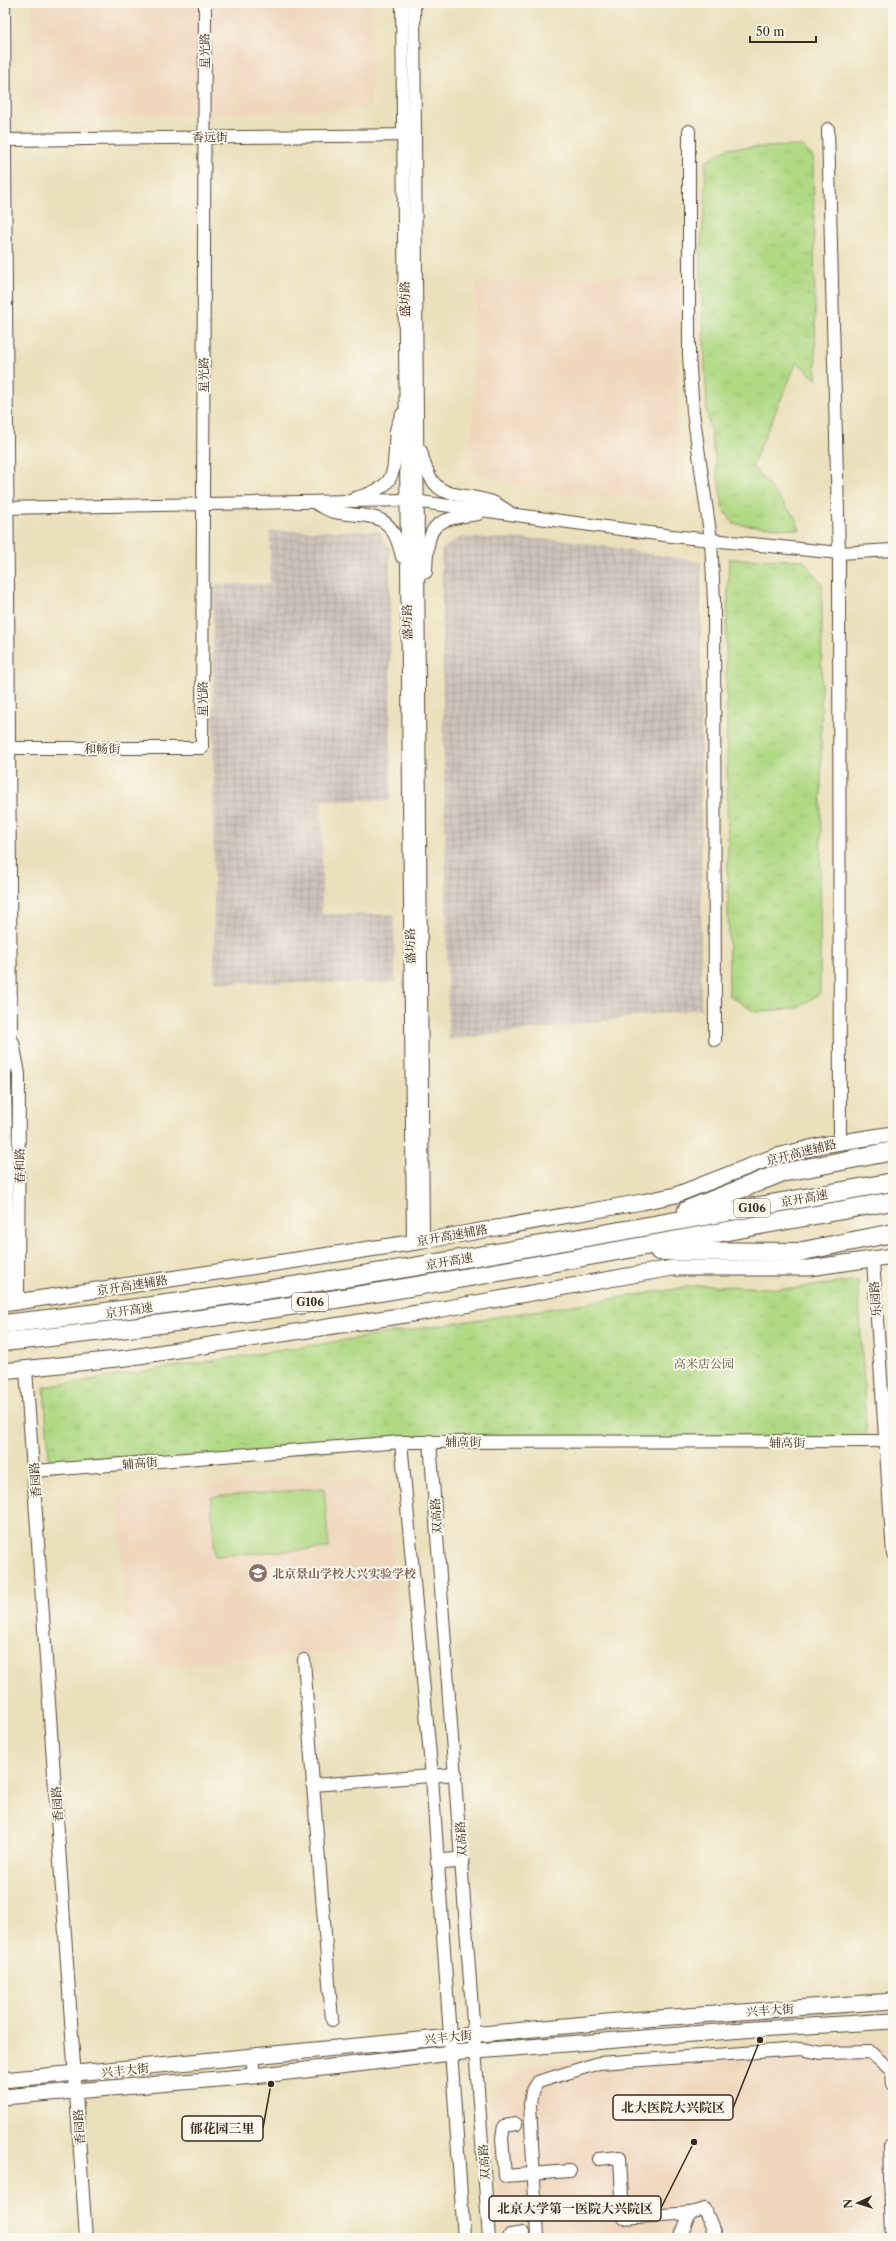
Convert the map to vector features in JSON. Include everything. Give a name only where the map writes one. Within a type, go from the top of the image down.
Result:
[{"type":"highway","points":[[612,1233],[706,1204],[781,1173],[893,1151]]},
{"type":"highway","name":"京开高速","points":[[3,1324],[118,1312],[413,1267],[612,1233],[893,1182]]},
{"type":"highway","name":"京开高速","points":[[3,1342],[147,1327],[416,1286],[893,1202]]},
{"type":"highway","points":[[615,1251],[798,1252],[893,1233]]},
{"type":"main road","name":"京开高速辅路","points":[[10,1303],[418,1241],[676,1195],[773,1157],[840,1142],[893,1134]]},
{"type":"main road","points":[[3,1371],[126,1358],[423,1312],[672,1268],[809,1268],[893,1256]]},
{"type":"main road","points":[[438,1862],[462,1860]]},
{"type":"main road","name":"兴丰大街","points":[[3,2080],[75,2075],[450,2036],[617,2021],[893,2001]]},
{"type":"main road","name":"兴丰大街","points":[[3,2097],[254,2076],[451,2053],[756,2029],[893,2021]]},
{"type":"street","name":"春和路","points":[[4,3],[6,140],[7,748],[11,1031],[19,1074],[10,1303]]},
{"type":"street","name":"星光路","points":[[202,748],[205,3]]},
{"type":"street","name":"盛坊路","points":[[402,3],[409,135],[418,435],[418,1241]]},
{"type":"street","name":"盛坊路","points":[[414,3],[409,135],[405,407],[406,574],[418,1241]]},
{"type":"street","points":[[828,129],[839,553],[840,1142]]},
{"type":"street","points":[[689,131],[689,355],[693,412],[711,540],[714,601],[715,1040]]},
{"type":"street","name":"香远街","points":[[6,140],[409,135]]},
{"type":"street","points":[[340,502],[374,491],[387,482],[394,474],[396,430],[405,407]]},
{"type":"street","points":[[418,435],[424,463],[434,483],[444,492],[459,497],[490,501],[515,515]]},
{"type":"street","points":[[6,508],[406,500],[711,540],[839,553],[893,550]]},
{"type":"street","points":[[312,502],[333,512],[378,517],[390,526],[399,545],[406,574]]},
{"type":"street","points":[[418,606],[426,576],[429,534],[436,525],[460,516],[492,512]]},
{"type":"street","name":"和畅街","points":[[7,748],[202,748]]},
{"type":"street","name":"乐园路","points":[[873,1260],[889,1441],[893,1554]]},
{"type":"street","name":"香园路","points":[[26,1369],[35,1471],[86,2238]]},
{"type":"street","name":"双高路","points":[[430,1441],[456,1774],[489,2238]]},
{"type":"street","name":"辅高街","points":[[35,1471],[401,1442],[889,1441]]},
{"type":"street","name":"双高路","points":[[401,1442],[432,1776],[464,2238]]},
{"type":"street","points":[[304,1660],[332,2020]]},
{"type":"street","points":[[313,1785],[456,1774]]},
{"type":"street","points":[[537,2238],[530,2104],[532,2092],[538,2082],[599,2063],[801,2049],[822,2054],[870,2052],[892,2071],[893,2084]]},
{"type":"street","points":[[252,2056],[254,2076]]},
{"type":"street","points":[[516,2124],[504,2126],[502,2138],[505,2176],[570,2171]]},
{"type":"street","points":[[892,2238],[888,2146],[893,2146]]},
{"type":"street","points":[[598,2159],[620,2157],[624,2218],[690,2213],[705,2209],[716,2238]]},
{"type":"street","points":[[680,2238],[690,2213]]},
{"type":"street","points":[[508,2238],[510,2235],[523,2233]]},
{"type":"shaded area","points":[[32,3],[372,3],[371,108],[64,119],[32,98]]},
{"type":"shaded area","points":[[681,273],[676,480],[662,500],[552,493],[471,473],[476,282]]},
{"type":"shaded area","points":[[270,531],[379,531],[390,548],[391,800],[322,801],[322,914],[394,914],[395,983],[214,983],[213,584],[270,584]]},
{"type":"shaded area","points":[[460,537],[567,540],[701,562],[701,1009],[448,1040],[441,550]]},
{"type":"shaded area","name":"北京景山学校大兴实验学校","points":[[301,1477],[322,1480],[364,1477],[388,1499],[398,1647],[128,1668],[118,1493]]},
{"type":"shaded area","points":[[868,2035],[893,2053],[893,2238],[502,2238],[490,2098],[522,2068],[592,2058]]},
{"type":"green space","points":[[802,146],[813,157],[816,379],[797,362],[752,466],[795,517],[800,530],[734,524],[723,509],[707,411],[700,250],[705,208],[706,161],[728,148]]},
{"type":"green space","points":[[729,559],[803,560],[822,584],[820,993],[799,1008],[755,1012],[729,995],[726,650]]},
{"type":"green space","name":"高米店公园","points":[[858,1280],[867,1442],[467,1441],[50,1470],[44,1387],[701,1285],[790,1289]]},
{"type":"green space","points":[[324,1488],[329,1548],[215,1556],[211,1497]]},
{"type":"place","name":"北京景山学校大兴实验学校","points":[[258,1573]]},
{"type":"place","name":"北大医院大兴院区","points":[[760,2040]]},
{"type":"place","name":"郁花园三里","points":[[271,2084]]},
{"type":"place","name":"北京大学第一医院大兴院区","points":[[694,2142]]}]
